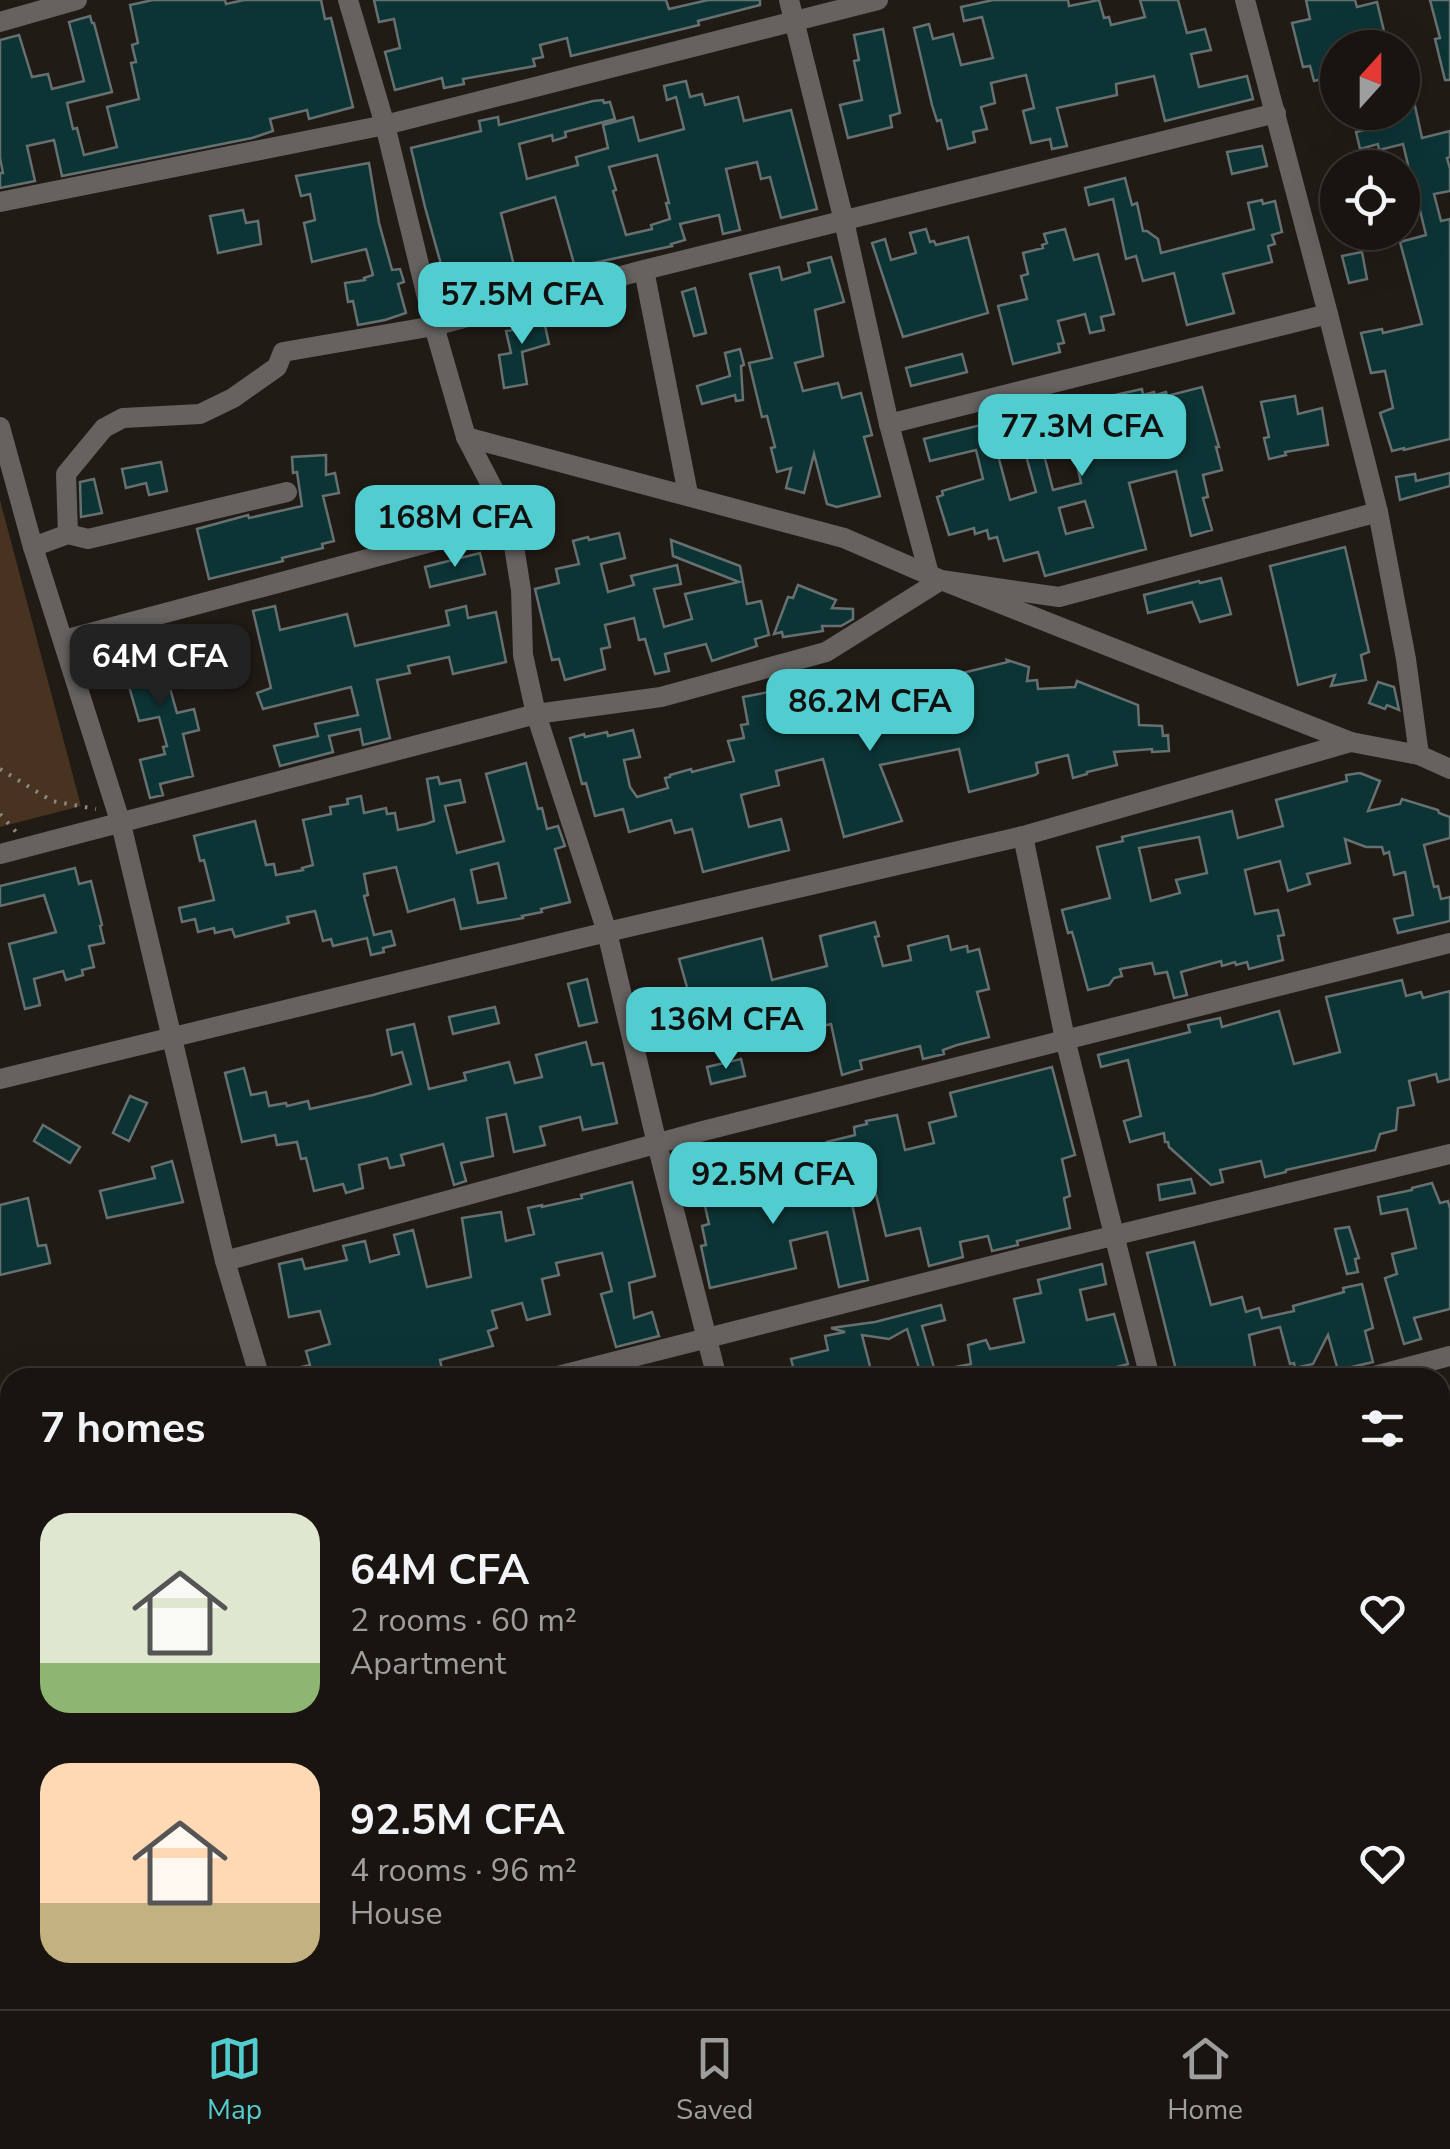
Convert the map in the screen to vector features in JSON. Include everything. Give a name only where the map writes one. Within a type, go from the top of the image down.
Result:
[{"type":"street","points":[[0,22],[76,0]]},
{"type":"street","points":[[348,0],[385,125],[434,326],[466,437],[510,521],[521,590],[523,654],[536,714],[607,932],[715,1368]]},
{"type":"street","points":[[0,202],[385,125],[792,10],[878,0]]},
{"type":"street","points":[[1245,0],[1378,512],[1420,755]]},
{"type":"street","points":[[792,10],[889,424],[935,577]]},
{"type":"street","points":[[68,534],[66,474],[104,428],[123,418],[200,414],[233,398],[277,367],[284,352],[434,326],[1276,113]]},
{"type":"street","points":[[644,270],[688,494]]},
{"type":"street","points":[[889,424],[1328,314]]},
{"type":"street","points":[[0,427],[33,547],[120,819],[225,1261],[257,1368]]},
{"type":"street","points":[[466,437],[844,538],[1350,742],[1420,755],[1450,769]]},
{"type":"street","points":[[33,547],[68,534],[88,539],[286,492]]},
{"type":"street","points":[[0,854],[120,819],[536,714],[661,698],[826,652],[935,577],[1058,597],[1378,512]]},
{"type":"street","points":[[64,640],[510,521]]},
{"type":"street","points":[[0,1079],[1023,836],[1350,742]]},
{"type":"street","points":[[1023,836],[1065,1040],[1147,1368]]},
{"type":"street","points":[[225,1261],[657,1144],[1450,943]]},
{"type":"street","points":[[588,1368],[1450,1154]]},
{"type":"street","points":[[1405,1368],[1450,1356]]},
{"type":"path","points":[[0,769],[52,801],[120,819]]},
{"type":"shaded area","points":[[0,500],[81,806],[0,827]]},
{"type":"building","points":[[153,0],[225,0],[226,4],[244,0],[321,0],[325,19],[331,18],[353,107],[309,119],[307,110],[270,119],[273,131],[252,138],[62,176],[54,140],[27,146],[35,181],[0,188],[0,40],[19,35],[32,77],[48,74],[52,89],[84,81],[69,22],[90,16],[112,92],[67,103],[84,155],[117,147],[107,107],[139,99],[131,63],[136,62],[132,45],[138,43],[130,5]]},
{"type":"building","points":[[374,0],[666,0],[669,9],[708,0],[760,0],[760,5],[698,21],[699,25],[571,56],[567,38],[540,45],[543,57],[533,59],[535,66],[463,79],[464,84],[444,88],[442,78],[395,90],[385,52],[400,48],[394,19],[379,22]]},
{"type":"building","points":[[993,0],[1068,0],[1069,6],[1099,0],[1104,18],[1109,17],[1111,25],[1145,17],[1140,0],[1178,0],[1187,33],[1205,29],[1211,50],[1191,54],[1199,87],[1247,76],[1253,99],[1165,121],[1154,76],[1116,84],[1117,95],[1057,108],[1067,146],[1052,149],[1050,139],[1031,143],[1023,111],[1034,108],[1026,75],[991,83],[995,103],[981,107],[987,129],[973,132],[975,142],[948,149],[941,120],[937,121],[932,105],[914,28],[929,24],[933,39],[953,34],[961,65],[993,58],[982,17],[964,21],[961,7]]},
{"type":"building","points":[[1306,0],[1355,0],[1357,7],[1377,2],[1384,30],[1320,30],[1320,80],[1314,81],[1310,66],[1303,67],[1292,23],[1310,19]]},
{"type":"building","points":[[1430,0],[1450,0],[1450,80],[1445,80]]},
{"type":"building","points":[[883,29],[900,113],[890,116],[892,127],[848,138],[840,105],[862,100],[854,61],[859,60],[854,35]]},
{"type":"building","points":[[686,81],[690,97],[702,94],[705,105],[738,97],[744,121],[791,110],[817,209],[781,218],[770,177],[761,179],[757,162],[726,169],[740,230],[723,234],[719,215],[680,224],[685,240],[672,246],[575,267],[555,197],[501,213],[519,286],[451,300],[411,148],[481,131],[479,121],[498,117],[499,125],[593,101],[610,102],[615,119],[565,132],[566,137],[553,141],[552,135],[519,144],[527,179],[578,165],[576,157],[608,148],[603,125],[633,117],[639,141],[684,129],[676,97],[667,100],[664,86]],"holes":[[[657,155],[670,219],[651,225],[652,229],[626,235],[609,167]]]},
{"type":"building","points":[[1420,129],[1422,138],[1450,131],[1450,191],[1434,194],[1441,221],[1450,219],[1450,439],[1404,450],[1392,451],[1380,413],[1393,408],[1385,371],[1371,373],[1361,333],[1382,329],[1383,333],[1422,324],[1402,250],[1420,250],[1420,237],[1426,235],[1420,210],[1420,150],[1404,150],[1403,144],[1379,150],[1378,144],[1360,149],[1356,132]]},
{"type":"building","points":[[1262,146],[1267,166],[1232,174],[1227,152]]},
{"type":"building","points":[[369,163],[392,270],[400,269],[404,282],[398,284],[406,313],[358,325],[345,283],[373,275],[366,249],[312,262],[304,223],[315,220],[310,194],[301,196],[296,176]]},
{"type":"building","points":[[1125,178],[1132,205],[1137,203],[1143,231],[1158,239],[1161,253],[1254,229],[1248,203],[1275,201],[1282,232],[1272,235],[1275,244],[1268,246],[1272,262],[1223,274],[1234,313],[1187,325],[1174,273],[1143,281],[1136,256],[1126,259],[1113,199],[1089,205],[1085,188]]},
{"type":"building","points":[[243,210],[246,223],[258,221],[261,244],[218,253],[210,216]]},
{"type":"building","points":[[926,229],[930,242],[936,245],[968,237],[988,313],[903,337],[872,243],[885,239],[891,260],[916,253],[910,233]]},
{"type":"building","points":[[1065,229],[1074,260],[1098,254],[1114,314],[1101,317],[1104,330],[1090,333],[1085,314],[1058,321],[1064,343],[1058,344],[1060,352],[1013,364],[998,306],[1027,299],[1021,276],[1028,274],[1023,253],[1043,248],[1047,243],[1044,234]]},
{"type":"building","points":[[1362,252],[1367,279],[1349,283],[1342,256]]},
{"type":"building","points":[[831,257],[844,302],[815,310],[823,356],[795,363],[803,391],[838,383],[842,398],[861,393],[872,435],[864,437],[880,496],[837,507],[827,504],[814,454],[804,493],[786,488],[791,468],[777,472],[771,448],[775,447],[767,416],[762,417],[749,363],[772,358],[750,274],[779,267],[782,280],[810,272],[808,263]]},
{"type":"building","points":[[695,288],[706,333],[694,336],[682,292]]},
{"type":"building","points":[[542,312],[549,344],[522,352],[527,384],[504,388],[499,355],[511,353],[506,331],[513,330],[511,320]]},
{"type":"building","points":[[740,349],[744,365],[743,400],[736,401],[735,395],[702,404],[697,386],[730,376],[725,353]]},
{"type":"building","points":[[962,354],[967,372],[911,386],[906,368]]},
{"type":"building","points":[[1202,387],[1222,470],[1203,475],[1208,497],[1203,498],[1212,530],[1191,536],[1176,471],[1129,483],[1146,549],[1045,576],[1038,552],[1004,561],[997,537],[989,539],[987,530],[975,534],[974,528],[949,535],[937,497],[943,495],[942,491],[983,479],[976,450],[930,461],[924,439],[981,425],[982,428],[1033,412],[1053,490],[1081,483],[1071,436],[1096,430],[1088,401],[1142,389],[1143,395],[1166,392],[1167,396]],"holes":[[[1022,441],[1036,492],[1010,500],[996,448]],[[1085,501],[1093,527],[1066,534],[1059,508]]]},
{"type":"building","points":[[1295,396],[1298,414],[1322,408],[1328,445],[1285,452],[1286,455],[1269,459],[1264,438],[1269,437],[1261,402]]},
{"type":"building","points":[[326,455],[326,475],[335,473],[339,493],[323,496],[334,541],[322,544],[323,548],[282,558],[283,561],[209,579],[197,529],[302,506],[292,457]]},
{"type":"building","points":[[161,462],[167,491],[149,495],[146,483],[126,488],[122,469]]},
{"type":"building","points":[[1450,473],[1450,486],[1400,500],[1396,477],[1415,474],[1416,481]]},
{"type":"building","points":[[94,479],[102,513],[81,517],[80,482]]},
{"type":"building","points":[[619,533],[625,558],[601,564],[608,592],[634,585],[631,576],[677,565],[681,584],[654,589],[664,627],[692,619],[685,594],[739,582],[673,556],[671,540],[740,566],[747,604],[761,601],[769,635],[755,639],[757,646],[712,661],[706,644],[665,654],[669,671],[655,674],[645,639],[639,640],[634,618],[605,625],[610,647],[601,649],[605,669],[565,680],[559,659],[552,660],[535,589],[559,583],[556,569],[579,564],[573,541]]},
{"type":"building","points":[[1345,547],[1369,652],[1361,655],[1366,680],[1331,686],[1335,675],[1298,685],[1270,566]]},
{"type":"building","points":[[480,553],[485,574],[430,587],[425,567]]},
{"type":"building","points":[[1221,578],[1231,614],[1200,622],[1192,602],[1148,613],[1144,595]]},
{"type":"building","points":[[798,585],[836,600],[832,608],[853,609],[853,619],[841,626],[822,626],[823,631],[783,637],[782,632],[774,634],[788,597],[793,598]]},
{"type":"building","points":[[275,606],[280,630],[347,614],[355,646],[449,625],[446,611],[466,606],[468,618],[496,612],[506,662],[453,674],[449,657],[408,666],[410,673],[377,680],[390,738],[363,745],[360,729],[329,736],[333,752],[280,766],[274,746],[318,736],[315,724],[358,715],[351,687],[263,709],[257,693],[271,688],[253,611]]},
{"type":"building","points":[[170,632],[178,660],[163,664],[177,713],[194,709],[199,730],[183,734],[193,776],[160,784],[163,795],[150,798],[140,760],[165,754],[163,747],[167,746],[159,717],[139,721],[126,676],[131,674],[124,643]]},
{"type":"building","points":[[1007,660],[1029,667],[1027,681],[1037,680],[1038,689],[1075,687],[1077,681],[1138,705],[1139,725],[1162,726],[1163,736],[1168,735],[1169,751],[1114,752],[1117,765],[1073,778],[1068,755],[1036,763],[1035,775],[969,792],[959,749],[880,765],[902,821],[844,837],[823,759],[776,771],[779,785],[741,795],[749,827],[781,819],[789,850],[703,872],[692,829],[675,833],[671,820],[629,832],[623,809],[595,816],[570,738],[633,730],[640,757],[624,760],[630,787],[637,797],[668,788],[665,778],[670,775],[734,761],[728,741],[744,738],[741,725],[748,724],[743,697],[769,692],[772,708],[804,700],[807,711],[828,705],[834,713],[868,705],[862,682],[883,678],[885,686],[913,683],[916,693],[952,683],[950,676]]},
{"type":"building","points":[[1378,682],[1394,687],[1399,710],[1369,703]]},
{"type":"building","points":[[526,763],[547,829],[558,826],[565,846],[555,849],[570,902],[523,918],[461,929],[454,899],[408,912],[396,867],[364,874],[368,895],[364,896],[374,935],[391,931],[395,945],[383,948],[384,952],[371,955],[367,938],[333,946],[331,939],[323,941],[315,911],[287,917],[289,923],[235,937],[232,929],[198,932],[195,919],[182,922],[179,908],[214,900],[194,836],[255,821],[266,865],[274,864],[276,875],[303,870],[313,865],[303,820],[331,814],[330,807],[348,804],[347,799],[361,796],[364,813],[386,808],[387,814],[395,813],[398,830],[426,824],[434,821],[427,779],[438,777],[440,784],[460,780],[465,802],[445,806],[457,853],[504,841],[486,774]],"holes":[[[498,863],[506,898],[478,903],[471,870]]]},
{"type":"building","points":[[1360,773],[1380,781],[1368,811],[1400,804],[1402,799],[1450,817],[1450,838],[1424,845],[1434,887],[1438,886],[1441,899],[1450,897],[1450,921],[1398,933],[1394,919],[1413,915],[1405,872],[1394,875],[1389,852],[1384,854],[1382,847],[1366,847],[1345,839],[1350,863],[1307,874],[1310,884],[1288,891],[1280,861],[1245,870],[1255,914],[1278,910],[1284,935],[1278,936],[1283,960],[1249,969],[1247,962],[1222,966],[1221,961],[1181,972],[1187,995],[1174,998],[1167,972],[1155,974],[1152,963],[1120,969],[1122,976],[1109,985],[1088,990],[1062,910],[1110,898],[1097,847],[1123,841],[1122,837],[1232,811],[1238,838],[1283,826],[1276,800],[1347,781],[1346,775]],"holes":[[[1199,837],[1207,873],[1176,880],[1180,893],[1151,901],[1139,848]]]},
{"type":"building","points":[[75,868],[79,884],[91,881],[104,943],[89,946],[94,967],[82,970],[83,975],[66,980],[63,971],[34,979],[40,1005],[25,1009],[9,944],[56,932],[44,895],[0,906],[0,886]]},
{"type":"building","points":[[875,922],[883,966],[911,960],[908,946],[948,936],[951,950],[967,946],[968,952],[979,949],[989,989],[977,992],[989,1037],[923,1059],[920,1046],[860,1061],[862,1069],[842,1075],[831,1024],[806,1030],[799,1010],[793,1011],[797,1032],[784,1035],[781,1022],[745,1029],[743,1022],[700,1033],[679,959],[762,938],[772,980],[827,966],[820,936]]},
{"type":"building","points":[[587,979],[597,1022],[579,1026],[568,984]]},
{"type":"building","points":[[1402,980],[1406,996],[1421,992],[1423,998],[1450,991],[1450,1079],[1438,1082],[1436,1074],[1409,1081],[1414,1105],[1398,1108],[1396,1130],[1380,1134],[1375,1150],[1265,1177],[1261,1161],[1220,1170],[1223,1182],[1211,1185],[1169,1147],[1164,1133],[1130,1142],[1124,1121],[1141,1116],[1128,1060],[1101,1067],[1098,1055],[1190,1032],[1188,1025],[1220,1018],[1222,1027],[1279,1011],[1294,1064],[1340,1052],[1326,997]]},
{"type":"building","points":[[495,1007],[499,1023],[453,1034],[449,1017]]},
{"type":"building","points":[[414,1024],[429,1089],[466,1080],[464,1073],[509,1062],[515,1083],[542,1077],[536,1055],[586,1042],[592,1065],[603,1063],[617,1123],[583,1130],[580,1117],[540,1127],[545,1145],[514,1152],[506,1114],[487,1118],[493,1156],[461,1163],[466,1181],[454,1185],[443,1144],[401,1155],[404,1165],[390,1168],[387,1158],[359,1165],[363,1188],[346,1193],[343,1184],[314,1191],[306,1158],[301,1159],[297,1142],[277,1145],[275,1135],[242,1142],[225,1073],[244,1068],[251,1095],[266,1092],[269,1106],[308,1101],[310,1109],[373,1095],[411,1084],[402,1052],[392,1055],[387,1030]]},
{"type":"building","points":[[741,1059],[745,1076],[711,1084],[707,1067]]},
{"type":"building","points":[[1052,1067],[1075,1155],[1062,1159],[1070,1196],[1064,1198],[1070,1228],[992,1251],[988,1236],[960,1242],[963,1257],[929,1266],[920,1228],[886,1236],[867,1157],[833,1165],[827,1142],[855,1135],[854,1127],[867,1124],[866,1121],[897,1115],[905,1150],[934,1143],[929,1123],[956,1116],[950,1093]]},
{"type":"building","points":[[130,1096],[147,1103],[129,1141],[113,1133]]},
{"type":"building","points":[[43,1125],[80,1147],[70,1163],[34,1141]]},
{"type":"building","points":[[790,1158],[796,1184],[809,1182],[814,1202],[850,1194],[868,1280],[839,1287],[827,1232],[790,1241],[796,1268],[710,1288],[701,1246],[706,1245],[702,1226],[709,1224],[698,1175],[731,1167],[734,1179],[759,1173],[785,1195],[777,1161]]},
{"type":"building","points":[[172,1161],[183,1202],[107,1218],[100,1191],[155,1178],[152,1167]]},
{"type":"building","points":[[1191,1179],[1195,1193],[1160,1200],[1158,1185]]},
{"type":"building","points":[[632,1182],[655,1276],[629,1283],[634,1318],[652,1312],[659,1336],[616,1347],[601,1294],[612,1291],[602,1253],[556,1263],[559,1275],[542,1279],[550,1314],[527,1320],[522,1303],[492,1311],[497,1328],[488,1331],[493,1346],[440,1360],[442,1368],[297,1368],[310,1365],[306,1351],[330,1344],[320,1311],[289,1317],[279,1264],[302,1259],[305,1269],[347,1260],[343,1246],[365,1241],[370,1262],[399,1254],[394,1235],[413,1230],[427,1287],[471,1277],[462,1218],[501,1212],[506,1241],[534,1234],[528,1208],[582,1198],[581,1195]]},
{"type":"building","points":[[1432,1183],[1440,1203],[1448,1201],[1450,1209],[1450,1309],[1414,1318],[1421,1339],[1404,1344],[1385,1278],[1397,1274],[1392,1254],[1416,1248],[1407,1209],[1381,1214],[1378,1197]]},
{"type":"building","points":[[28,1198],[38,1246],[46,1245],[50,1263],[0,1275],[0,1205]]},
{"type":"building","points":[[1349,1227],[1359,1258],[1355,1259],[1358,1272],[1347,1274],[1335,1229]]},
{"type":"building","points":[[1194,1242],[1211,1305],[1242,1297],[1246,1312],[1259,1308],[1262,1318],[1294,1311],[1293,1306],[1362,1284],[1373,1328],[1365,1331],[1373,1362],[1337,1368],[1328,1335],[1313,1364],[1295,1368],[1294,1363],[1290,1364],[1280,1327],[1249,1335],[1255,1368],[1176,1368],[1147,1253]]},
{"type":"building","points":[[1102,1264],[1106,1284],[1080,1290],[1087,1320],[1114,1314],[1128,1364],[1113,1368],[950,1368],[971,1364],[968,1345],[986,1340],[990,1349],[1024,1342],[1014,1299],[1041,1293],[1038,1280]]},
{"type":"building","points":[[941,1305],[945,1320],[922,1326],[934,1368],[919,1368],[907,1329],[889,1339],[862,1335],[870,1368],[793,1368],[791,1359],[828,1350],[825,1336],[845,1332],[831,1328],[875,1322]]}]
